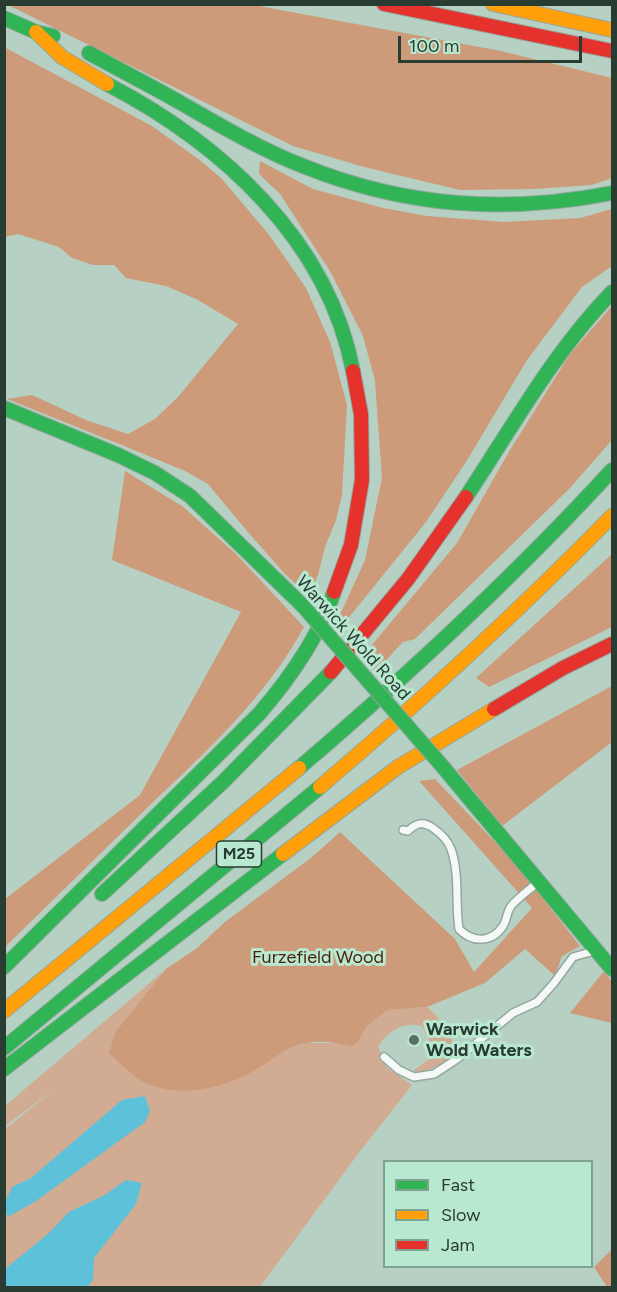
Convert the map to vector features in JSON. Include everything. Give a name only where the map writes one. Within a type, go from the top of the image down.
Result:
[{"type":"main road","points":[[384,4],[612,51]]},
{"type":"main road","points":[[492,4],[612,30]]},
{"type":"main road","points":[[4,18],[36,32],[64,39]]},
{"type":"main road","points":[[7,973],[264,710],[295,669],[327,610],[350,550],[362,490],[363,458],[358,387],[340,320],[319,274],[283,220],[241,176],[209,150],[171,122],[56,53],[36,32]]},
{"type":"main road","points":[[81,49],[246,139],[303,166],[357,185],[415,198],[491,205],[525,205],[612,193]]},
{"type":"main road","points":[[95,900],[243,765],[285,723],[361,637],[408,579],[443,530],[551,363],[589,315],[612,292]]},
{"type":"main road","name":"Warwick Wold Road","points":[[4,408],[118,455],[155,473],[190,496],[303,606],[443,767],[612,969]]},
{"type":"main road","name":"M25","points":[[4,1011],[305,764],[389,691],[509,578],[612,470]]},
{"type":"main road","name":"M25","points":[[4,1048],[386,733],[517,613],[612,516]]},
{"type":"main road","points":[[4,1069],[398,767],[563,668],[612,644]]},
{"type":"main road","points":[[514,698],[581,674]]},
{"type":"main road","points":[[7,973],[46,945]]},
{"type":"lane","points":[[403,830],[408,831],[414,825],[421,823],[440,834],[451,847],[459,929],[473,940],[495,936],[503,927],[511,906],[539,882]]},
{"type":"lane","points":[[384,1057],[399,1070],[414,1077],[434,1074],[457,1059],[513,1013],[537,1002],[573,957],[597,950]]},
{"type":"shaded area","points":[[166,969],[116,1031],[214,1087],[251,1072],[272,1058],[307,1043],[357,1043],[367,1026],[387,1010],[427,1007],[436,1015],[459,1051],[432,1068],[413,1071],[436,1054],[422,1026],[409,1025],[397,1028],[382,1041],[378,1046],[386,1067],[412,1085],[260,1287],[5,1287],[5,1129],[56,1088],[5,1126],[5,1106]]},
{"type":"green space","points":[[8,5],[254,5],[501,51],[612,78],[612,178],[592,185],[534,189],[460,190],[364,167],[293,146]]},
{"type":"green space","points":[[4,47],[152,126],[201,161],[222,179],[270,236],[306,288],[330,342],[347,405],[342,495],[336,520],[309,596],[285,574],[208,484],[185,471],[7,399],[32,395],[86,420],[128,434],[155,419],[178,397],[238,324],[198,300],[166,286],[126,278],[114,265],[93,265],[72,258],[59,247],[18,234],[5,237]]},
{"type":"green space","points":[[260,161],[313,189],[383,208],[427,216],[504,222],[580,218],[612,209],[612,266],[582,287],[527,360],[466,462],[426,522],[338,631],[335,626],[365,560],[382,478],[375,381],[363,336],[330,271],[280,194],[259,174]]},
{"type":"green space","points":[[612,306],[612,440],[570,488],[415,639],[403,642],[376,671],[361,658],[457,543],[510,450],[570,354]]},
{"type":"green space","points":[[125,471],[182,506],[236,554],[304,627],[272,677],[234,722],[5,947],[5,899],[140,795],[241,612],[112,560]]},
{"type":"green space","points":[[612,554],[612,627],[489,687],[476,678]]},
{"type":"green space","points":[[612,686],[612,742],[502,826],[457,770]]},
{"type":"green space","name":"Furzefield Wood","points":[[435,779],[515,863],[580,946],[562,956],[555,976],[525,949],[485,983],[427,1007],[387,1010],[367,1026],[357,1043],[352,1046],[324,1042],[299,1045],[250,1073],[210,1088],[181,1091],[153,1086],[128,1071],[109,1053],[116,1031],[166,969],[197,948],[225,922],[312,857],[340,832],[455,939],[474,972],[532,908],[419,781]]},
{"type":"green space","points":[[604,971],[612,982],[612,1026],[611,1023],[570,1013]]},
{"type":"green space","points":[[612,1249],[612,1287],[607,1287],[594,1267]]},
{"type":"water","points":[[145,1096],[150,1111],[145,1122],[36,1201],[8,1217],[5,1202],[12,1187],[31,1178],[122,1100]]},
{"type":"water","points":[[126,1180],[142,1183],[136,1204],[94,1258],[93,1280],[87,1287],[5,1287],[5,1269],[49,1233],[69,1212],[105,1195]]},
{"type":"traffic: fast","points":[[4,18],[36,32],[53,36]]},
{"type":"traffic: fast","points":[[89,53],[241,137],[303,166],[341,180],[417,198],[456,203],[533,203],[572,200],[612,193]]},
{"type":"traffic: fast","points":[[107,84],[150,108],[190,136],[229,167],[264,201],[294,238],[320,279],[340,324],[353,371]]},
{"type":"traffic: fast","points":[[466,497],[552,365],[612,292]]},
{"type":"traffic: fast","points":[[4,408],[118,455],[155,473],[190,496],[303,606]]},
{"type":"traffic: fast","points":[[299,768],[381,697],[499,587],[612,470]]},
{"type":"traffic: fast","points":[[4,967],[259,714],[282,686],[312,641],[334,592]]},
{"type":"traffic: fast","points":[[303,606],[443,767]]},
{"type":"traffic: fast","points":[[102,894],[223,782],[331,672]]},
{"type":"traffic: fast","points":[[443,767],[612,969]]},
{"type":"traffic: fast","points":[[4,1048],[320,787]]},
{"type":"traffic: fast","points":[[4,1069],[283,854]]},
{"type":"traffic: slow","points":[[493,4],[612,30]]},
{"type":"traffic: slow","points":[[36,32],[62,57],[107,84]]},
{"type":"traffic: slow","points":[[320,787],[469,655],[612,516]]},
{"type":"traffic: slow","points":[[283,854],[398,767],[494,709]]},
{"type":"traffic: slow","points":[[4,1011],[299,768]]},
{"type":"traffic: jam","points":[[384,4],[612,51]]},
{"type":"traffic: jam","points":[[334,592],[351,545],[362,480],[361,414],[353,371]]},
{"type":"traffic: jam","points":[[331,672],[408,579],[466,497]]},
{"type":"traffic: jam","points":[[494,709],[563,668],[612,644]]},
{"type":"place","name":"Warwick Wold Waters","points":[[414,1040]]}]
